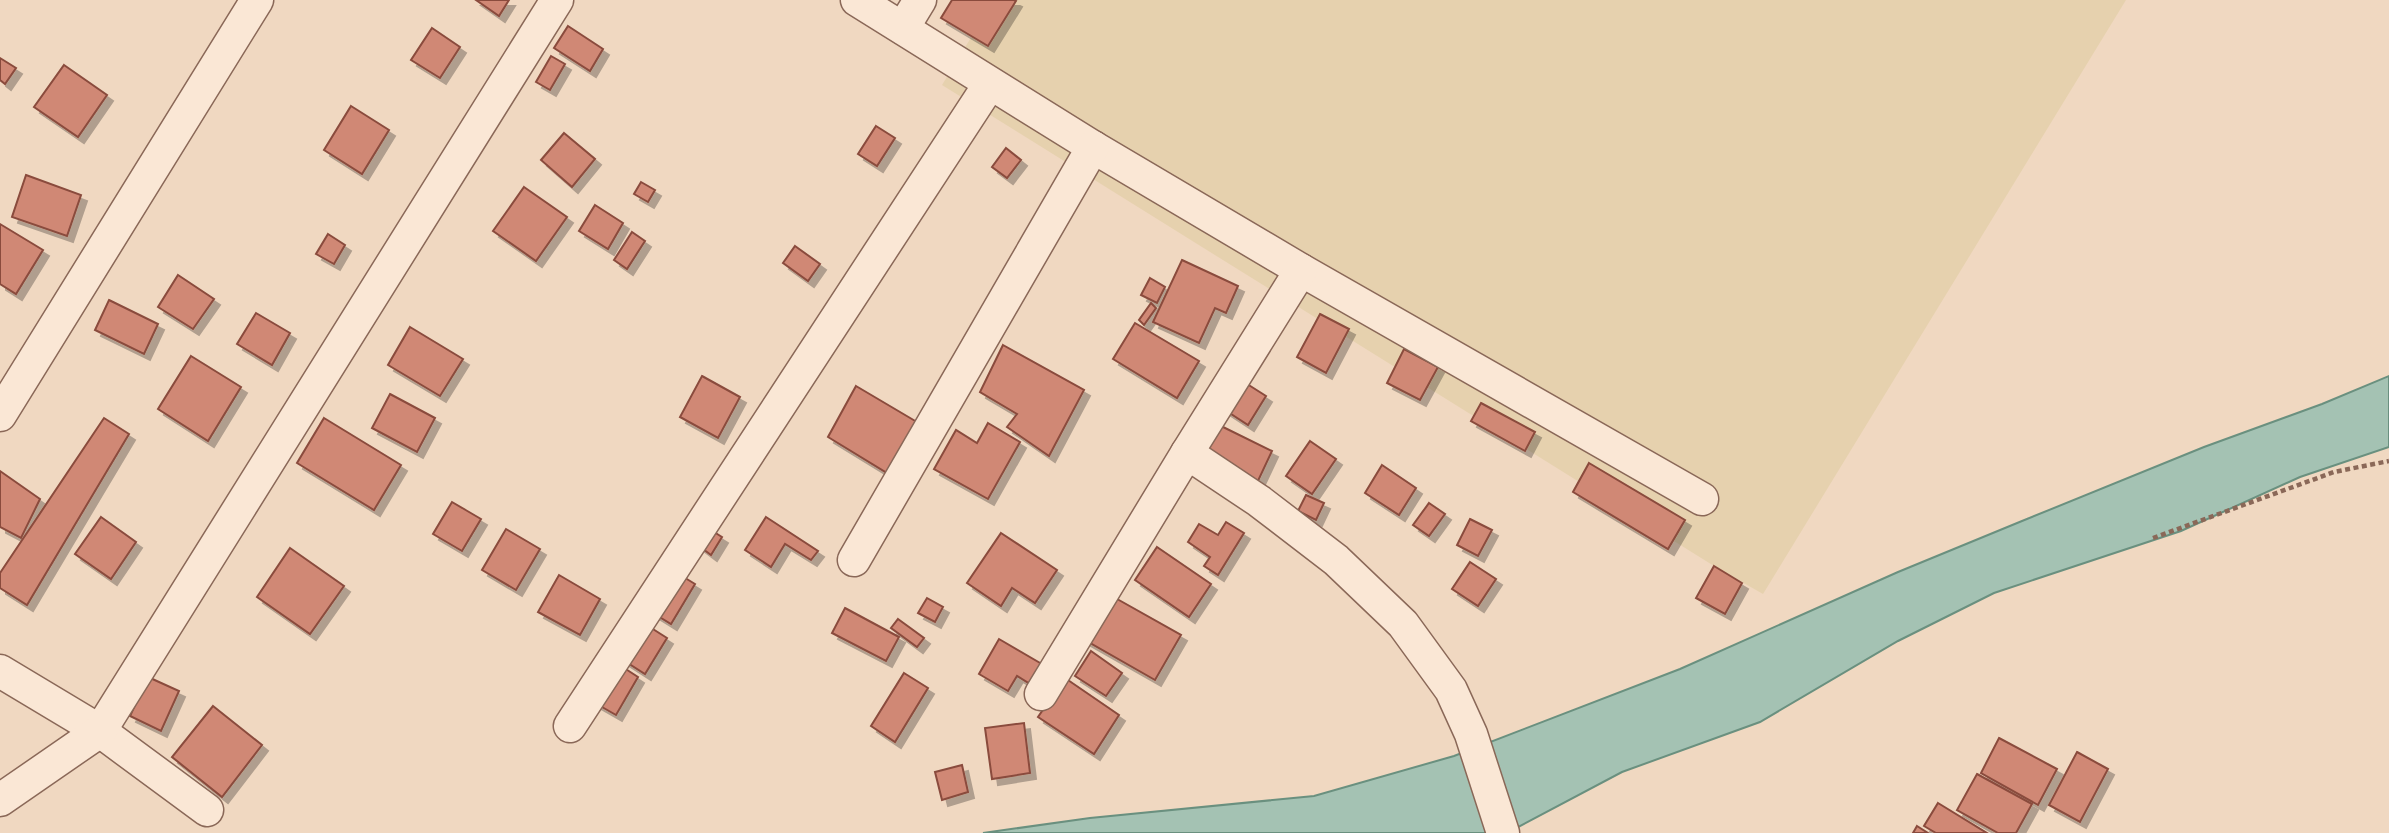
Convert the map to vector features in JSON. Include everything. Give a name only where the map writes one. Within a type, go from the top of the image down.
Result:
[{"type":"street","points":[[0,415],[257,0]]},
{"type":"street","points":[[0,800],[100,731],[557,0]]},
{"type":"street","points":[[857,0],[989,85],[1301,270],[1702,499]]},
{"type":"street","points":[[903,28],[920,0]]},
{"type":"street","points":[[570,726],[989,85]]},
{"type":"street","points":[[854,560],[1093,147]]},
{"type":"street","points":[[1041,694],[1301,270]]},
{"type":"street","points":[[1187,453],[1259,502],[1336,560],[1403,624],[1451,690],[1471,734],[1503,833]]},
{"type":"street","points":[[0,671],[100,731],[207,810]]},
{"type":"path","points":[[2153,538],[2334,472],[2389,461]]},
{"type":"shaded area","points":[[994,0],[2126,0],[1763,594],[942,85]]},
{"type":"shaded area","points":[[2389,376],[2389,447],[2300,477],[2181,531],[1994,593],[1898,641],[1760,722],[1622,772],[1507,833],[983,833],[1090,818],[1314,796],[1454,756],[1680,669],[1898,572],[2204,447],[2322,404]]},
{"type":"building","points":[[476,0],[509,0],[499,16]]},
{"type":"building","points":[[952,0],[1016,1],[988,46],[941,18]]},
{"type":"building","points":[[568,26],[603,49],[590,71],[554,48]]},
{"type":"building","points":[[432,28],[460,47],[440,78],[411,60]]},
{"type":"building","points":[[551,56],[565,64],[550,90],[536,82]]},
{"type":"building","points":[[0,58],[16,68],[5,84],[0,80]]},
{"type":"building","points":[[64,65],[107,95],[78,137],[34,107]]},
{"type":"building","points":[[351,106],[389,130],[362,174],[324,150]]},
{"type":"building","points":[[876,126],[895,138],[877,166],[858,154]]},
{"type":"building","points":[[564,133],[595,159],[572,187],[541,160]]},
{"type":"building","points":[[1006,148],[1021,160],[1007,178],[992,167]]},
{"type":"building","points":[[26,175],[81,195],[67,236],[12,217]]},
{"type":"building","points":[[641,182],[655,190],[648,202],[634,194]]},
{"type":"building","points":[[524,187],[567,217],[536,261],[493,231]]},
{"type":"building","points":[[595,205],[623,223],[608,249],[579,231]]},
{"type":"building","points":[[0,224],[43,250],[16,294],[0,284]]},
{"type":"building","points":[[632,232],[645,241],[627,269],[614,260]]},
{"type":"building","points":[[328,234],[345,245],[334,264],[316,254]]},
{"type":"building","points":[[795,246],[820,264],[808,281],[783,263]]},
{"type":"building","points":[[1182,260],[1238,286],[1226,313],[1215,308],[1199,343],[1153,322]]},
{"type":"building","points":[[178,275],[214,299],[193,329],[158,307]]},
{"type":"building","points":[[1150,278],[1165,287],[1157,303],[1141,295]]},
{"type":"building","points":[[109,300],[158,324],[144,354],[95,330]]},
{"type":"building","points":[[1151,303],[1156,308],[1144,325],[1139,320]]},
{"type":"building","points":[[256,313],[290,333],[272,365],[237,344]]},
{"type":"building","points":[[1320,314],[1349,329],[1326,373],[1297,357]]},
{"type":"building","points":[[1135,323],[1199,361],[1177,398],[1113,359]]},
{"type":"building","points":[[410,327],[463,359],[440,396],[388,365]]},
{"type":"building","points":[[1003,345],[1084,390],[1049,456],[1007,427],[1017,414],[980,392]]},
{"type":"building","points":[[1404,349],[1438,367],[1420,400],[1387,383]]},
{"type":"building","points":[[191,356],[241,387],[208,441],[158,409]]},
{"type":"building","points":[[702,376],[740,397],[718,438],[680,417]]},
{"type":"building","points":[[1244,382],[1266,396],[1248,425],[1225,410]]},
{"type":"building","points":[[856,386],[922,425],[892,476],[828,437]]},
{"type":"building","points":[[390,394],[435,418],[417,452],[372,428]]},
{"type":"building","points":[[1481,403],[1535,432],[1525,451],[1471,421]]},
{"type":"building","points":[[104,418],[129,434],[27,605],[0,588],[0,573]]},
{"type":"building","points":[[324,418],[401,465],[374,510],[297,463]]},
{"type":"building","points":[[988,423],[1020,442],[988,499],[934,469],[956,430],[977,443]]},
{"type":"building","points":[[1219,425],[1272,451],[1257,483],[1204,457]]},
{"type":"building","points":[[1310,441],[1336,459],[1312,494],[1286,476]]},
{"type":"building","points":[[1589,463],[1685,520],[1668,549],[1573,492]]},
{"type":"building","points":[[1382,465],[1416,488],[1399,515],[1365,493]]},
{"type":"building","points":[[0,471],[40,499],[21,538],[0,527]]},
{"type":"building","points":[[1306,495],[1324,503],[1316,520],[1298,511]]},
{"type":"building","points":[[452,502],[481,519],[462,551],[433,534]]},
{"type":"building","points":[[1429,503],[1445,514],[1429,536],[1413,525]]},
{"type":"building","points":[[101,517],[136,542],[111,579],[75,554]]},
{"type":"building","points":[[766,517],[818,551],[811,560],[785,544],[771,567],[745,550]]},
{"type":"building","points":[[1470,519],[1492,530],[1478,556],[1457,545]]},
{"type":"building","points":[[1226,522],[1244,533],[1218,575],[1204,566],[1210,557],[1188,542],[1199,524],[1218,535]]},
{"type":"building","points":[[706,527],[722,537],[711,555],[695,543]]},
{"type":"building","points":[[506,529],[540,549],[516,590],[482,570]]},
{"type":"building","points":[[1001,533],[1057,570],[1035,603],[1012,588],[1001,606],[967,583]]},
{"type":"building","points":[[1157,547],[1211,584],[1189,617],[1135,580]]},
{"type":"building","points":[[290,548],[344,586],[310,634],[257,597]]},
{"type":"building","points":[[1470,562],[1496,579],[1478,606],[1452,589]]},
{"type":"building","points":[[1714,566],[1742,583],[1725,614],[1696,598]]},
{"type":"building","points":[[677,573],[695,584],[671,624],[653,613]]},
{"type":"building","points":[[559,575],[600,599],[580,635],[538,612]]},
{"type":"building","points":[[1110,595],[1181,635],[1155,680],[1085,640]]},
{"type":"building","points":[[927,598],[943,607],[935,622],[918,613]]},
{"type":"building","points":[[845,608],[899,637],[886,661],[832,633]]},
{"type":"building","points":[[898,619],[924,638],[917,647],[891,628]]},
{"type":"building","points":[[645,624],[667,638],[645,674],[623,660]]},
{"type":"building","points":[[999,639],[1047,667],[1035,687],[1017,676],[1008,691],[979,674]]},
{"type":"building","points":[[1091,651],[1122,673],[1106,696],[1075,676]]},
{"type":"building","points":[[618,664],[638,677],[616,715],[595,703]]},
{"type":"building","points":[[904,673],[928,688],[895,742],[871,726]]},
{"type":"building","points":[[148,677],[179,691],[161,731],[130,716]]},
{"type":"building","points":[[1065,678],[1119,715],[1094,754],[1038,717]]},
{"type":"building","points":[[213,706],[262,745],[222,797],[172,757]]},
{"type":"building","points":[[1024,723],[1030,773],[992,779],[985,728]]},
{"type":"building","points":[[1999,738],[2057,769],[2038,805],[1981,773]]},
{"type":"building","points":[[2077,752],[2108,769],[2080,822],[2049,805]]},
{"type":"building","points":[[962,765],[968,792],[942,800],[935,772]]},
{"type":"building","points":[[1977,774],[2032,804],[2016,833],[1998,833],[1957,810]]},
{"type":"building","points":[[1938,803],[1987,833],[1936,833],[1924,826]]},
{"type":"building","points":[[1917,826],[1928,833],[1913,833]]}]
